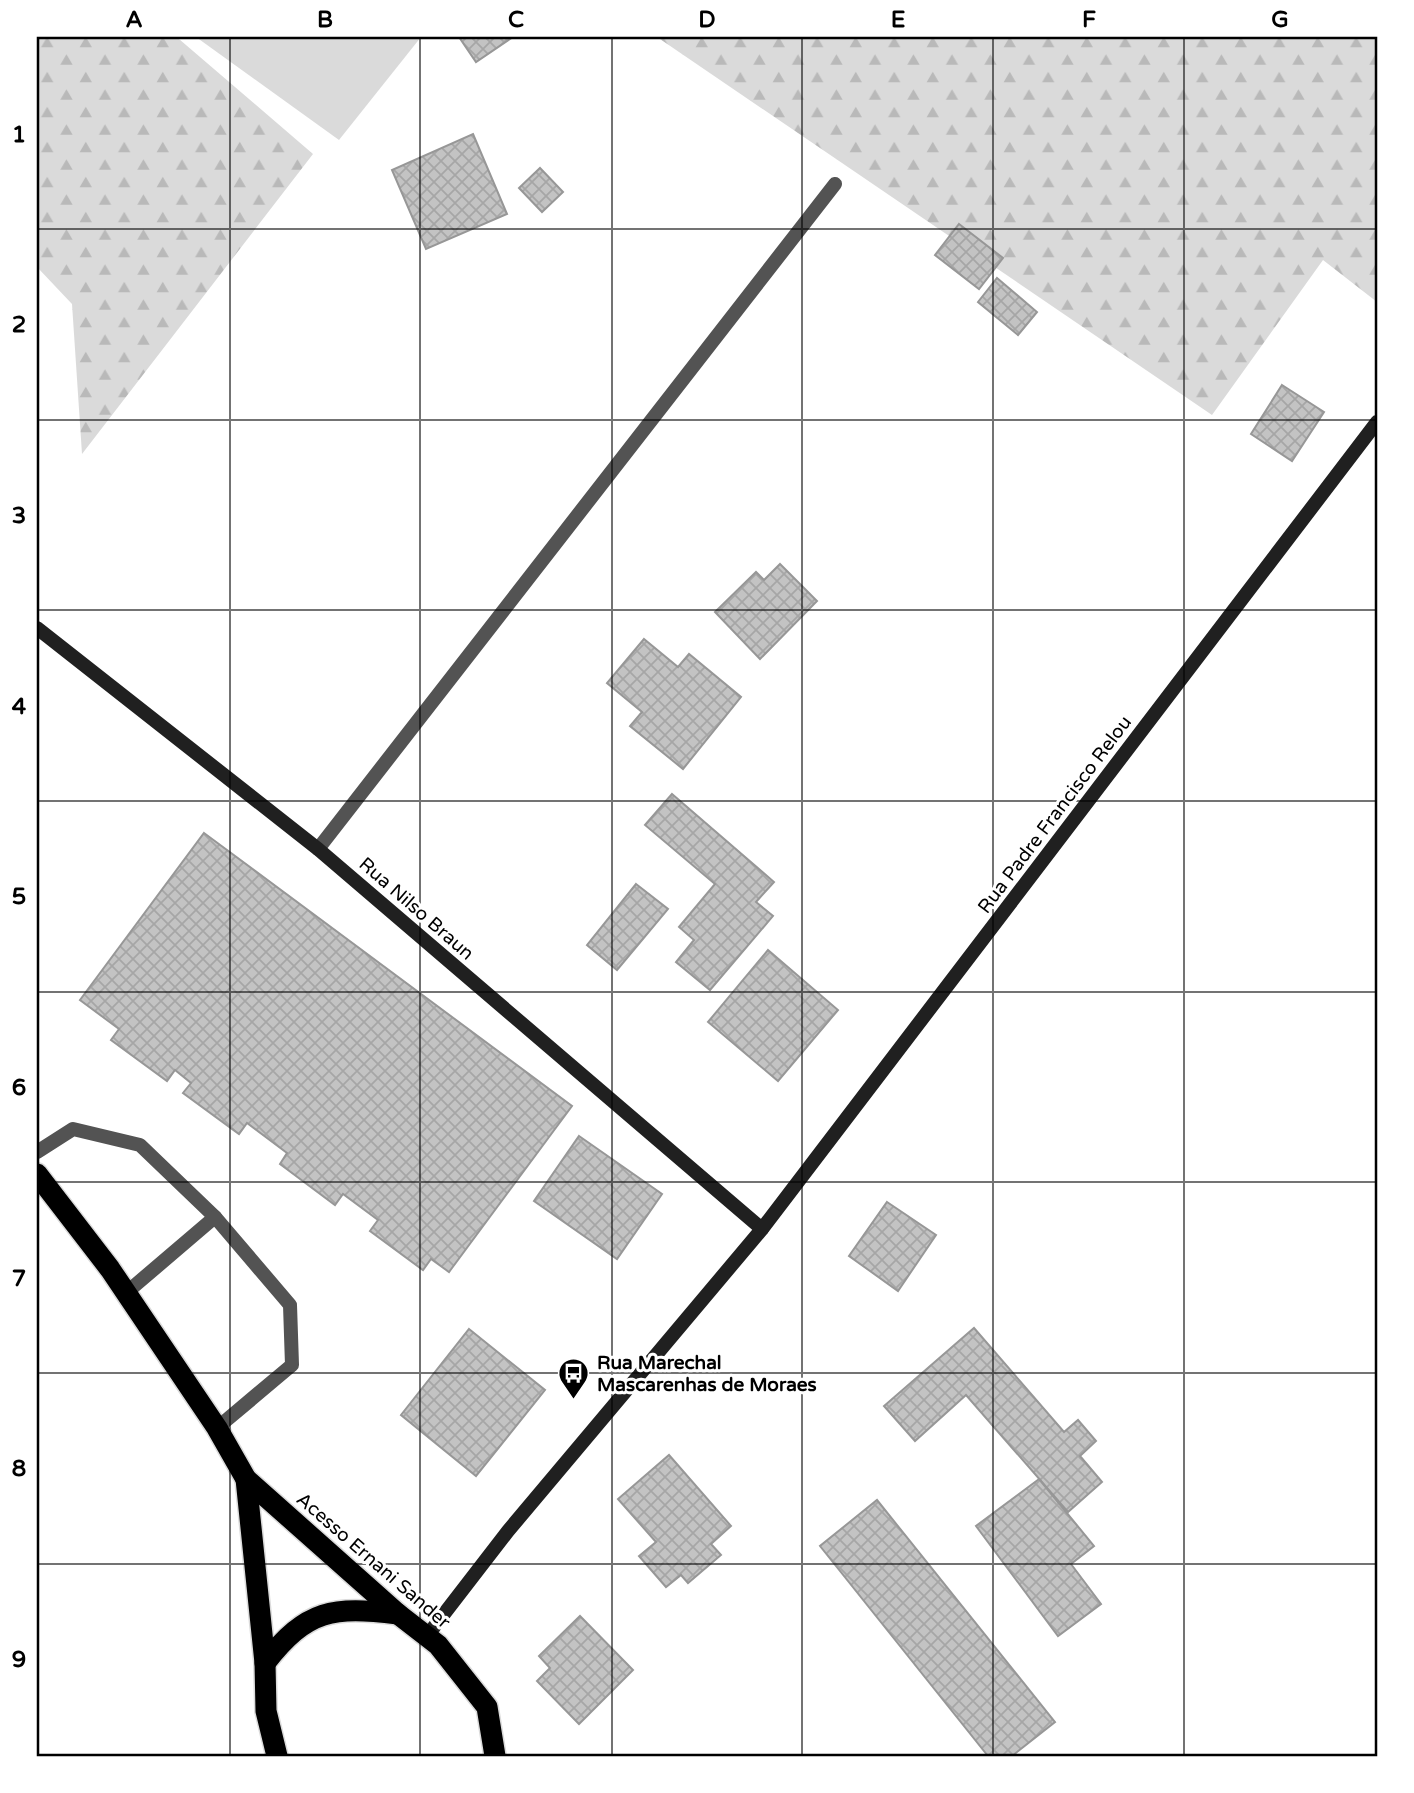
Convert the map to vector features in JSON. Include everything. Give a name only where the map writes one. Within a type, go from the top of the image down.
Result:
[{"type":"highway","name":"Acesso Ernani Sander","points":[[37,1174],[126,1293],[217,1428],[246,1479],[398,1614],[438,1645],[487,1707],[495,1756]]},
{"type":"highway","name":"Acesso Ernani Sander","points":[[246,1479],[265,1663],[266,1710],[277,1756]]},
{"type":"highway","points":[[265,1663],[288,1633],[318,1616],[351,1608],[398,1614]]},
{"type":"street","name":"Rua Padre Francisco Relou","points":[[762,1229],[1377,422]]},
{"type":"street","name":"Rua Nilso Braun","points":[[37,628],[318,849],[762,1229]]},
{"type":"street","points":[[427,1636],[508,1531],[762,1229]]},
{"type":"lane","points":[[318,849],[835,184]]},
{"type":"lane","points":[[37,1152],[73,1129],[140,1145],[215,1217],[290,1305],[292,1364],[217,1428]]},
{"type":"lane","points":[[126,1293],[215,1217]]},
{"type":"green space","points":[[37,37],[180,37],[179,39],[313,154],[82,454],[72,304],[37,267]]},
{"type":"green space","points":[[196,37],[421,37],[339,140]]},
{"type":"green space","points":[[657,37],[1377,37],[1377,302],[1323,260],[1212,415]]},
{"type":"building","points":[[459,37],[513,37],[476,62]]},
{"type":"building","points":[[473,134],[507,214],[426,249],[392,170]]},
{"type":"building","points":[[540,168],[563,192],[542,212],[519,188]]},
{"type":"building","points":[[959,224],[1003,258],[979,289],[935,255]]},
{"type":"building","points":[[997,278],[1037,312],[1018,335],[978,302]]},
{"type":"building","points":[[1282,385],[1324,412],[1292,461],[1251,434]]},
{"type":"building","points":[[780,564],[817,601],[760,659],[715,612],[756,572],[764,580]]},
{"type":"building","points":[[644,639],[678,667],[689,654],[741,697],[683,769],[630,726],[642,712],[607,683]]},
{"type":"building","points":[[672,794],[774,882],[756,902],[773,916],[710,990],[676,962],[694,940],[679,927],[715,884],[645,825]]},
{"type":"building","points":[[204,833],[572,1106],[449,1272],[431,1259],[423,1270],[370,1231],[378,1220],[343,1194],[335,1205],[280,1164],[287,1153],[247,1123],[239,1134],[183,1093],[191,1083],[175,1070],[167,1081],[111,1040],[119,1029],[80,1000]]},
{"type":"building","points":[[636,884],[668,909],[617,970],[587,945]]},
{"type":"building","points":[[768,950],[838,1010],[778,1081],[708,1022]]},
{"type":"building","points":[[579,1136],[662,1194],[617,1259],[534,1201]]},
{"type":"building","points":[[887,1202],[936,1235],[898,1291],[849,1256]]},
{"type":"building","points":[[974,1328],[1064,1432],[1078,1420],[1096,1441],[1080,1456],[1102,1482],[1068,1512],[966,1395],[915,1441],[884,1406]]},
{"type":"building","points":[[469,1329],[545,1390],[476,1476],[401,1415]]},
{"type":"building","points":[[669,1455],[731,1526],[711,1544],[721,1555],[688,1583],[681,1575],[666,1587],[639,1556],[656,1542],[618,1499]]},
{"type":"building","points":[[1039,1479],[1094,1546],[1071,1564],[1101,1604],[1058,1636],[976,1526]]},
{"type":"building","points":[[877,1500],[1055,1722],[1012,1756],[988,1756],[820,1546]]},
{"type":"building","points":[[580,1616],[633,1670],[579,1724],[537,1681],[550,1668],[539,1656]]},
{"type":"place","name":"Rua Marechal Mascarenhas de Moraes","points":[[574,1400]]}]
